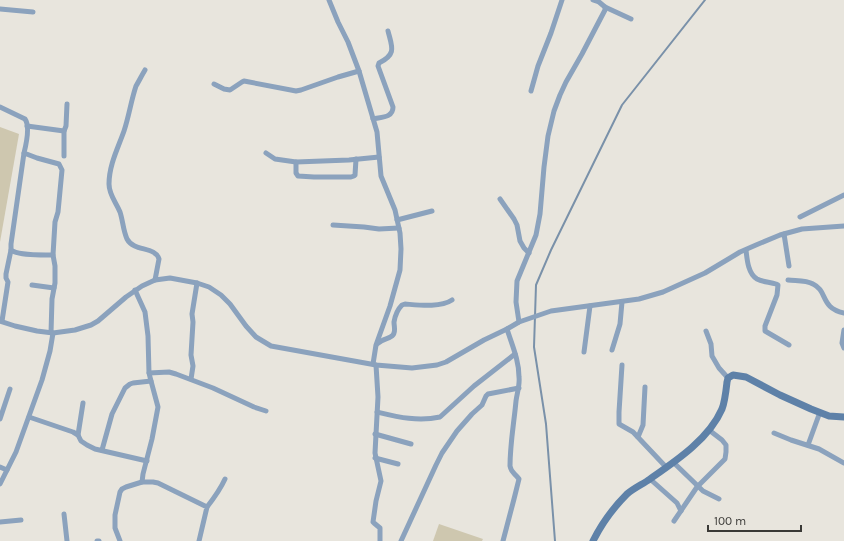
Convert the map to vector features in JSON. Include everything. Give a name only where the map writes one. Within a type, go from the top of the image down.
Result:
[{"type":"street","points":[[329,0],[359,71],[377,132],[381,176],[395,210],[399,228],[401,249],[400,270],[390,306],[376,344],[374,365],[377,412],[375,458],[380,481],[374,523],[380,528],[380,541]]},
{"type":"street","points":[[531,91],[538,66],[552,33],[562,0]]},
{"type":"street","points":[[593,0],[631,19]]},
{"type":"street","points":[[522,322],[516,302],[517,281],[536,235],[540,214],[548,136],[554,111],[566,82],[605,10],[605,5]]},
{"type":"street","points":[[0,9],[33,12]]},
{"type":"street","points":[[373,119],[387,116],[394,110],[378,66],[379,63],[387,59],[392,53],[392,45],[388,31]]},
{"type":"street","points":[[145,70],[137,85],[116,151],[109,182],[111,194],[120,213],[127,240],[138,248],[153,251],[158,256],[159,259],[155,280]]},
{"type":"street","points":[[214,84],[230,90],[244,81],[296,91],[359,71]]},
{"type":"street","points":[[64,156],[64,131],[66,126],[67,104]]},
{"type":"street","points":[[0,107],[27,121],[11,250],[6,274],[8,282],[1,321],[30,330],[52,333],[75,330],[91,325],[142,286],[155,280],[170,278],[197,283],[209,287],[221,294],[256,338],[271,346],[374,365],[412,368],[437,365],[446,362],[484,340],[507,329],[551,311],[644,298],[670,290],[705,273],[746,250],[784,234],[802,229],[844,226]]},
{"type":"street","points":[[27,126],[64,131]]},
{"type":"street","points":[[0,484],[15,456],[45,373],[52,333],[55,222],[58,212],[62,170],[59,164],[24,153]]},
{"type":"street","points":[[266,153],[275,159],[296,162],[379,157]]},
{"type":"street","points":[[296,162],[297,175],[300,177],[351,177],[355,175],[356,159]]},
{"type":"street","points":[[800,217],[844,195]]},
{"type":"street","points":[[500,199],[514,219],[520,240],[524,248],[529,253]]},
{"type":"street","points":[[397,220],[432,211]]},
{"type":"street","points":[[333,225],[378,229],[399,228]]},
{"type":"street","points":[[784,234],[789,266]]},
{"type":"street","points":[[11,250],[26,254],[54,255]]},
{"type":"street","points":[[746,250],[748,262],[755,278],[778,285],[777,295],[765,330],[789,345]]},
{"type":"street","points":[[788,280],[804,281],[814,284],[819,288],[832,309],[844,313]]},
{"type":"street","points":[[191,379],[193,366],[191,355],[192,314],[197,283]]},
{"type":"street","points":[[32,286],[54,288]]},
{"type":"street","points":[[136,290],[144,307],[147,321],[150,381],[158,407],[142,482]]},
{"type":"street","points":[[376,344],[380,340],[391,337],[394,334],[395,316],[402,305],[428,306],[452,300]]},
{"type":"street","points":[[612,350],[620,324],[622,302]]},
{"type":"street","points":[[584,352],[590,306]]},
{"type":"street","points":[[503,541],[519,479],[511,471],[510,466],[520,378],[518,365],[507,329]]},
{"type":"street","points":[[844,330],[842,343],[844,348]]},
{"type":"street","points":[[706,331],[711,344],[712,356],[719,368],[728,378]]},
{"type":"street","points":[[377,412],[418,420],[440,417],[474,386],[515,354]]},
{"type":"street","points":[[622,365],[619,424],[629,429],[638,437],[666,467]]},
{"type":"street","points":[[149,373],[169,372],[191,379],[266,411]]},
{"type":"street","points":[[728,378],[734,375],[746,377],[792,401],[829,416],[844,417]]},
{"type":"street","points":[[593,541],[610,512],[629,493],[673,462],[700,440],[709,430],[722,408],[728,378]]},
{"type":"street","points":[[102,450],[112,414],[125,388],[133,383],[150,381]]},
{"type":"street","points":[[638,437],[643,425],[645,387]]},
{"type":"street","points":[[401,541],[442,453],[457,431],[482,405],[488,394],[519,388]]},
{"type":"street","points":[[0,419],[10,390]]},
{"type":"street","points":[[78,435],[83,402]]},
{"type":"street","points":[[808,445],[820,412]]},
{"type":"street","points":[[29,417],[73,432],[78,435],[81,441],[87,446],[147,461]]},
{"type":"street","points":[[674,521],[697,487],[725,459],[726,445],[709,430]]},
{"type":"street","points":[[774,433],[819,449],[844,463]]},
{"type":"street","points":[[375,434],[411,444]]},
{"type":"street","points":[[375,458],[398,464]]},
{"type":"street","points":[[673,462],[703,492],[718,499]]},
{"type":"street","points":[[0,467],[7,470]]},
{"type":"street","points":[[650,479],[677,504],[681,511]]},
{"type":"street","points":[[199,541],[208,507],[217,495],[225,480]]},
{"type":"street","points":[[120,541],[114,521],[120,492],[126,487],[142,482],[163,484],[208,507]]},
{"type":"street","points":[[64,514],[67,541]]},
{"type":"street","points":[[0,522],[21,520]]},
{"type":"shaded area","points":[[0,127],[19,134],[0,242]]},
{"type":"shaded area","points":[[439,524],[483,539],[482,541],[433,541]]},
{"type":"waterway","points":[[555,541],[546,424],[534,347],[536,285],[551,250],[622,105],[705,0]]}]
